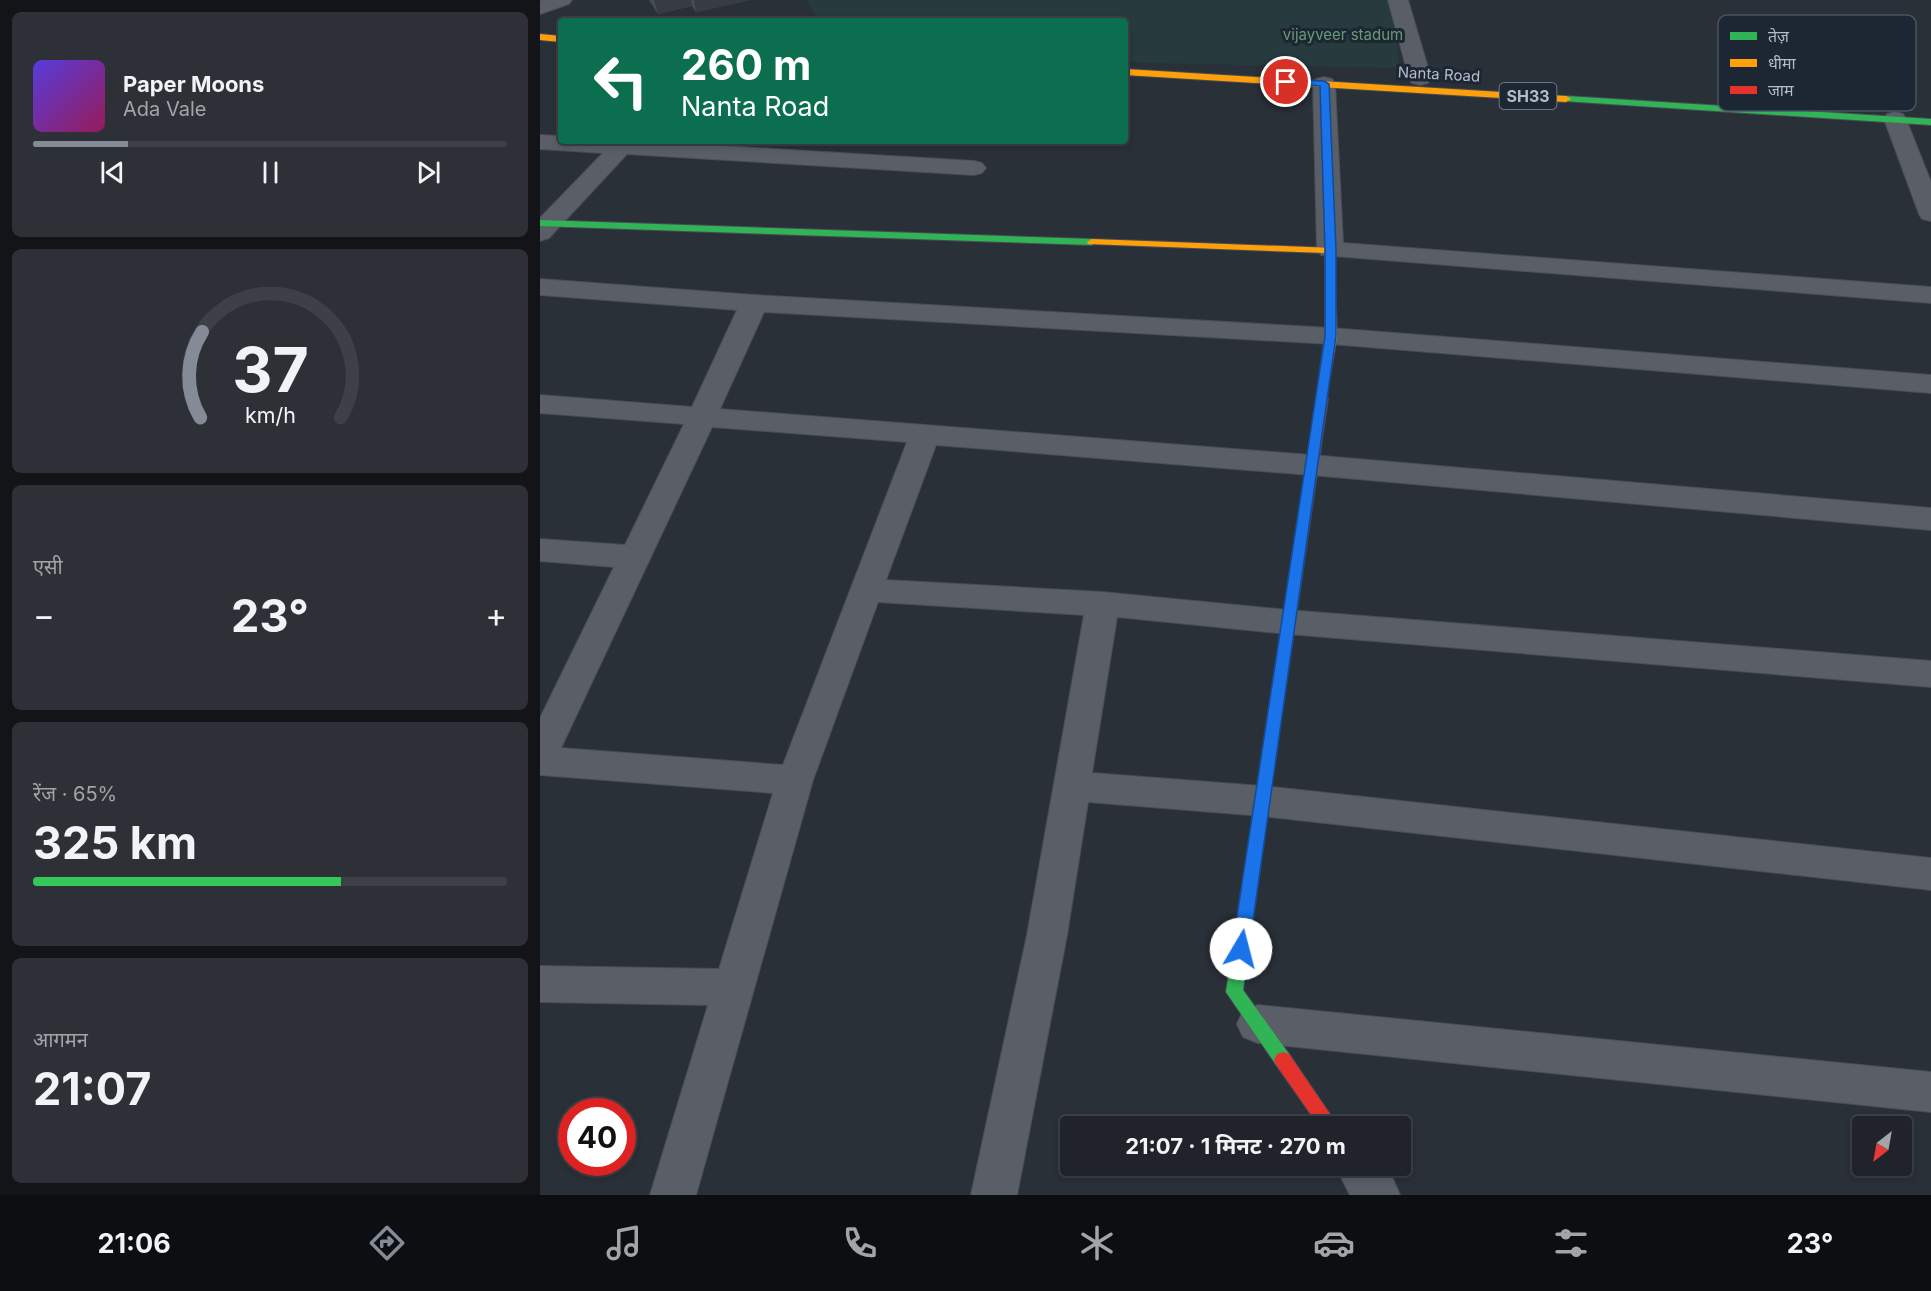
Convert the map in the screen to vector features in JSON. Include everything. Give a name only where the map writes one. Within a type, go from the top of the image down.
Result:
[{"type":"main road","points":[[540,24],[558,26]]},
{"type":"main road","points":[[540,37],[558,39]]},
{"type":"main road","name":"Nanta Road","points":[[1128,62],[1718,96]]},
{"type":"main road","name":"Nanta Road","points":[[1128,72],[1718,108]]},
{"type":"main road","name":"Nanta Road","points":[[1916,108],[1931,109]]},
{"type":"main road","name":"Nanta Road","points":[[1764,111],[1931,122]]},
{"type":"main road","points":[[543,226],[1330,250],[1331,336],[1234,992],[1322,1116]]},
{"type":"street","points":[[540,8],[562,0]]},
{"type":"street","points":[[1398,0],[1420,78]]},
{"type":"street","points":[[1324,84],[1330,250],[1931,295]]},
{"type":"street","points":[[1895,119],[1931,214]]},
{"type":"street","points":[[540,142],[558,142]]},
{"type":"street","points":[[543,226],[625,144],[974,168]]},
{"type":"street","points":[[540,287],[754,303],[1331,336],[1931,384]]},
{"type":"street","points":[[540,755],[703,415],[754,303]]},
{"type":"street","points":[[540,404],[925,433],[1931,519]]},
{"type":"street","points":[[673,1195],[795,780],[925,433]]},
{"type":"street","points":[[540,550],[635,557]]},
{"type":"street","points":[[866,590],[1102,604],[1288,622],[1931,674]]},
{"type":"street","points":[[994,1195],[1047,935],[1102,604]]},
{"type":"street","points":[[540,761],[795,780]]},
{"type":"street","points":[[1071,786],[1262,801],[1931,874]]},
{"type":"street","points":[[540,984],[734,987]]},
{"type":"street","points":[[1258,1024],[1931,1092]]},
{"type":"street","points":[[1364,1176],[1377,1195]]},
{"type":"green space","name":"vijayveer stadum","points":[[806,0],[1391,0],[1400,68],[1144,63],[1128,60],[1128,18],[818,18]]},
{"type":"traffic: fast","points":[[1566,99],[1718,109]]},
{"type":"traffic: fast","points":[[1756,111],[1931,122]]},
{"type":"traffic: fast","points":[[540,223],[1092,242]]},
{"type":"traffic: fast","points":[[1274,720],[1234,992],[1283,1060]]},
{"type":"traffic: slow","points":[[540,37],[558,39]]},
{"type":"traffic: slow","points":[[1128,72],[1566,99]]},
{"type":"traffic: slow","points":[[1092,242],[1330,250],[1331,336],[1322,398]]},
{"type":"traffic: jam","points":[[1274,720],[1322,398]]},
{"type":"traffic: jam","points":[[1283,1060],[1322,1116]]},
{"type":"route","points":[[1241,949],[1331,336],[1324,84],[1286,82]]}]
